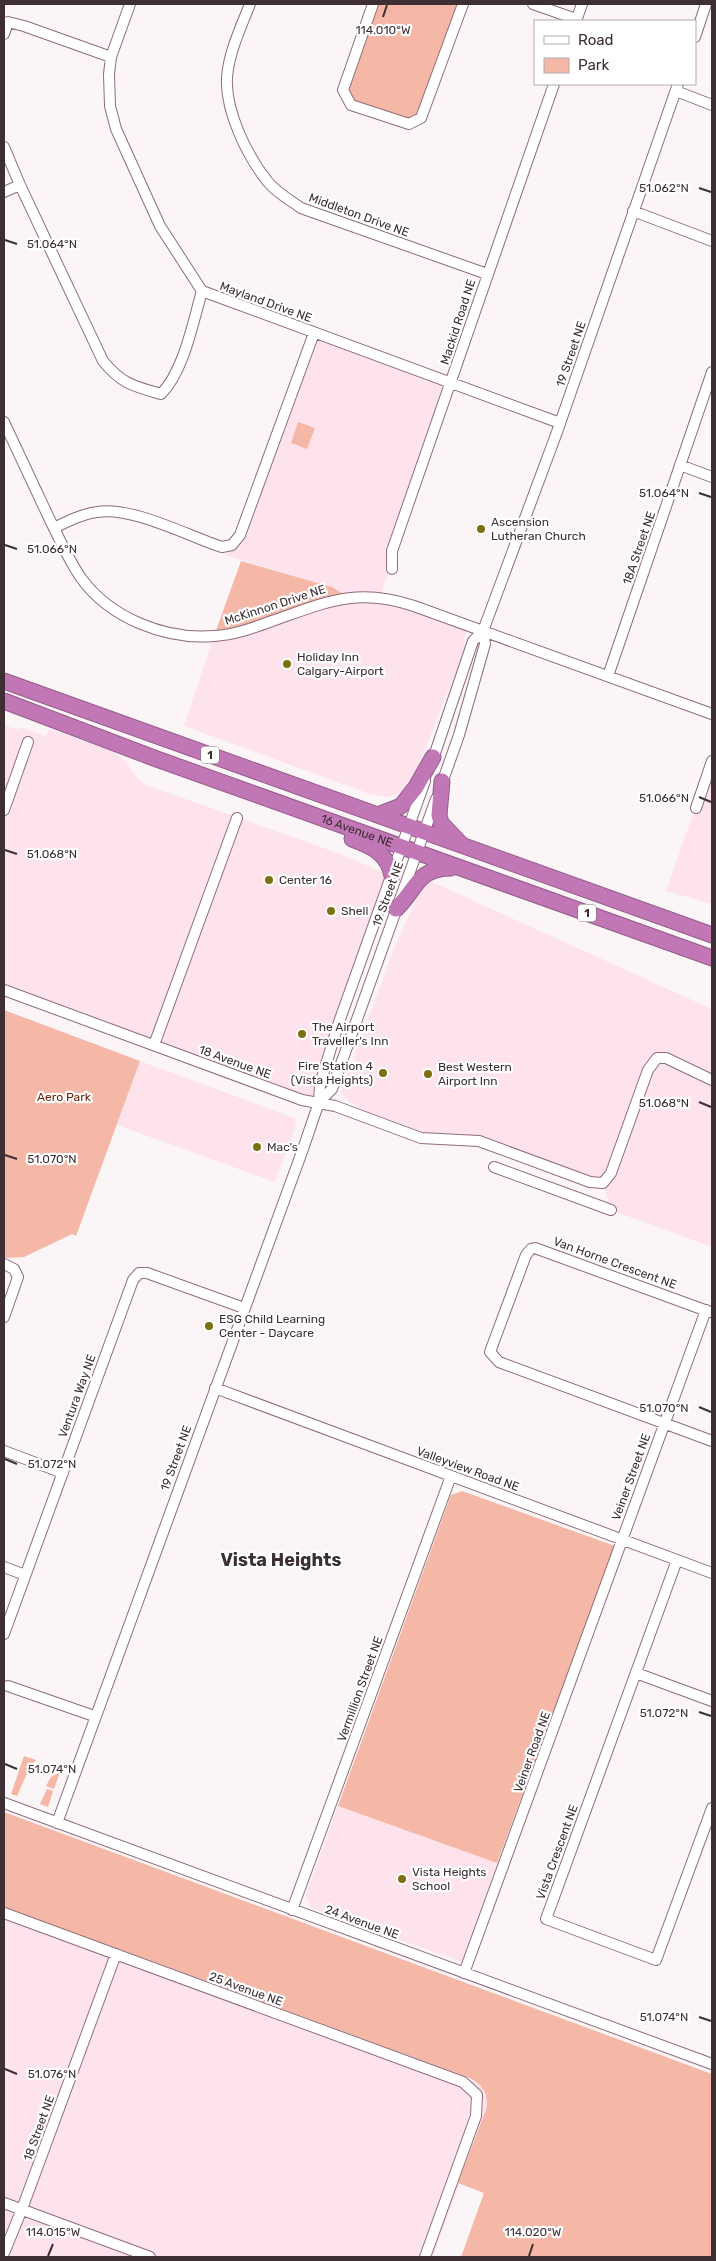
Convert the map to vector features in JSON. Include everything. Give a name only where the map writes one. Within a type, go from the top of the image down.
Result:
[{"type":"highway","points":[[4,672],[42,694]]},
{"type":"highway","name":"16 Avenue NE","points":[[4,681],[463,847],[712,934]]},
{"type":"highway","name":"16 Avenue NE","points":[[4,701],[461,869],[712,958]]},
{"type":"highway","points":[[378,815],[401,806],[416,787],[433,757]]},
{"type":"highway","points":[[442,781],[439,815],[441,823],[463,847]]},
{"type":"highway","points":[[254,793],[267,807],[378,850],[388,862],[392,876]]},
{"type":"highway","points":[[396,909],[407,899],[426,873],[436,869],[461,869]]},
{"type":"street","name":"Mayland Drive NE","points":[[130,4],[111,57],[109,74],[110,106],[116,129],[160,226],[202,292],[560,423]]},
{"type":"street","name":"Middleton Drive NE","points":[[250,4],[230,57],[227,76],[227,96],[234,119],[251,156],[269,182],[284,196],[302,208],[486,274]]},
{"type":"street","points":[[373,4],[343,90],[351,105],[409,124],[421,118],[462,4]]},
{"type":"street","points":[[533,4],[576,20],[582,4]]},
{"type":"street","points":[[696,33],[706,4]]},
{"type":"street","points":[[4,34],[8,22],[111,57]]},
{"type":"street","name":"Mackid Road NE","points":[[392,569],[392,550],[451,382],[486,274],[554,85]]},
{"type":"street","points":[[677,88],[712,104]]},
{"type":"street","name":"19 Street NE","points":[[57,1823],[94,1716],[319,1102],[320,1084],[339,1022],[392,876],[409,850],[417,829],[433,757],[473,641],[483,631],[560,423],[677,88]]},
{"type":"street","points":[[4,147],[103,361],[116,376],[134,387],[161,394],[170,385],[185,347],[202,292]]},
{"type":"street","points":[[4,192],[20,185]]},
{"type":"street","points":[[633,211],[712,241]]},
{"type":"street","points":[[54,528],[83,515],[99,511],[121,512],[222,547],[232,545],[240,536],[314,333]]},
{"type":"street","name":"18A Street NE","points":[[608,676],[712,372]]},
{"type":"street","name":"McKinnon Drive NE","points":[[4,422],[54,528],[82,579],[123,615],[150,628],[196,636],[228,634],[335,600],[366,596],[400,601],[712,714]]},
{"type":"street","points":[[680,466],[712,477]]},
{"type":"street","name":"19 Street NE","points":[[319,1102],[332,1089],[396,909],[409,850],[417,829],[442,781],[459,736],[485,644],[483,631]]},
{"type":"street","points":[[4,810],[28,742]]},
{"type":"street","points":[[696,808],[712,761]]},
{"type":"street","points":[[154,1045],[237,818]]},
{"type":"street","name":"18 Avenue NE","points":[[4,990],[302,1100],[336,1106],[421,1138],[479,1141],[590,1182],[604,1184],[611,1173],[648,1070],[657,1058],[666,1058],[712,1080]]},
{"type":"street","points":[[494,1167],[612,1210]]},
{"type":"street","name":"Van Horne Crescent NE","points":[[709,1311],[539,1248],[528,1251],[491,1349],[492,1356],[495,1359],[712,1441]]},
{"type":"street","points":[[4,1264],[14,1269],[18,1277],[4,1317]]},
{"type":"street","name":"Ventura Way NE","points":[[4,1634],[133,1280],[139,1273],[147,1273],[244,1308]]},
{"type":"street","name":"Veiner Street NE","points":[[621,1540],[664,1423],[709,1311]]},
{"type":"street","name":"Valleyview Road NE","points":[[215,1388],[712,1573]]},
{"type":"street","points":[[4,1451],[63,1473]]},
{"type":"street","name":"Vermillion Street NE","points":[[292,1910],[451,1476]]},
{"type":"street","name":"Veiner Road NE","points":[[464,1973],[620,1548],[621,1540]]},
{"type":"street","name":"Vista Crescent NE","points":[[677,1560],[546,1919],[656,1960],[712,1808]]},
{"type":"street","points":[[4,1567],[25,1575]]},
{"type":"street","points":[[636,1673],[712,1701]]},
{"type":"street","points":[[8,1686],[94,1716]]},
{"type":"street","name":"24 Avenue NE","points":[[4,1804],[712,2064]]},
{"type":"street","name":"25 Avenue NE","points":[[4,1913],[463,2082],[477,2095],[476,2116],[425,2257]]},
{"type":"street","name":"18 Street NE","points":[[4,2252],[22,2209],[116,1954]]},
{"type":"street","points":[[4,2202],[150,2257]]},
{"type":"shaded area","points":[[314,333],[451,382],[397,535],[392,569],[383,585],[382,597],[468,625],[464,639],[465,649],[408,790],[389,797],[370,794],[184,726],[214,636],[332,587],[225,555],[232,545]]},
{"type":"shaded area","points":[[4,725],[18,730],[19,727],[46,736],[49,729],[113,751],[125,761],[140,781],[146,785],[338,853],[392,876],[372,930],[319,1102],[4,990]]},
{"type":"shaded area","points":[[712,760],[712,904],[666,891]]},
{"type":"shaded area","points":[[430,881],[712,1009],[712,1247],[611,1210],[603,1183],[500,1148],[421,1138],[372,1119],[343,1096],[341,1092],[351,1063],[354,1064],[355,1060],[353,1059],[395,946],[418,896]]},
{"type":"shaded area","points":[[140,1061],[295,1118],[296,1126],[275,1182],[117,1125]]},
{"type":"shaded area","name":"Vista Heights School","points":[[338,1806],[497,1863],[462,1962],[311,1908],[306,1895]]},
{"type":"shaded area","points":[[4,1906],[494,2087],[433,2257],[4,2257]]},
{"type":"green space","points":[[373,4],[463,4],[421,118],[409,124],[351,105],[343,90]]},
{"type":"green space","points":[[298,422],[315,428],[307,449],[291,443]]},
{"type":"green space","points":[[241,561],[332,587],[348,597],[214,636]]},
{"type":"green space","name":"Aero Park","points":[[4,1010],[140,1061],[76,1236],[72,1234],[24,1257],[4,1258]]},
{"type":"green space","points":[[462,1491],[615,1546],[497,1863],[338,1806],[451,1495]]},
{"type":"green space","points":[[24,1756],[36,1760],[29,1769],[17,1796],[11,1794]]},
{"type":"green space","points":[[60,1772],[54,1789],[46,1786],[51,1777]]},
{"type":"green space","points":[[47,1789],[53,1791],[48,1807],[40,1804]]},
{"type":"green space","points":[[4,1812],[712,2074],[712,2257],[461,2257],[484,2193],[458,2183],[487,2107],[485,2093],[478,2083],[470,2078],[4,1907]]},
{"type":"place","name":"Ascension Lutheran Church","points":[[481,529]]},
{"type":"place","name":"Holiday Inn Calgary-Airport","points":[[287,664]]},
{"type":"place","name":"Center 16","points":[[269,880]]},
{"type":"place","name":"Shell","points":[[331,911]]},
{"type":"place","name":"The Airport Traveller's Inn","points":[[302,1034]]},
{"type":"place","name":"Fire Station 4 (Vista Heights)","points":[[383,1073]]},
{"type":"place","name":"Best Western Airport Inn","points":[[428,1074]]},
{"type":"place","name":"Mac's","points":[[257,1147]]},
{"type":"place","name":"ESG Child Learning Center - Daycare","points":[[209,1326]]},
{"type":"place","name":"Vista Heights School","points":[[402,1879]]},
{"type":"district","name":"Vista Heights","points":[[281,1560]]}]
